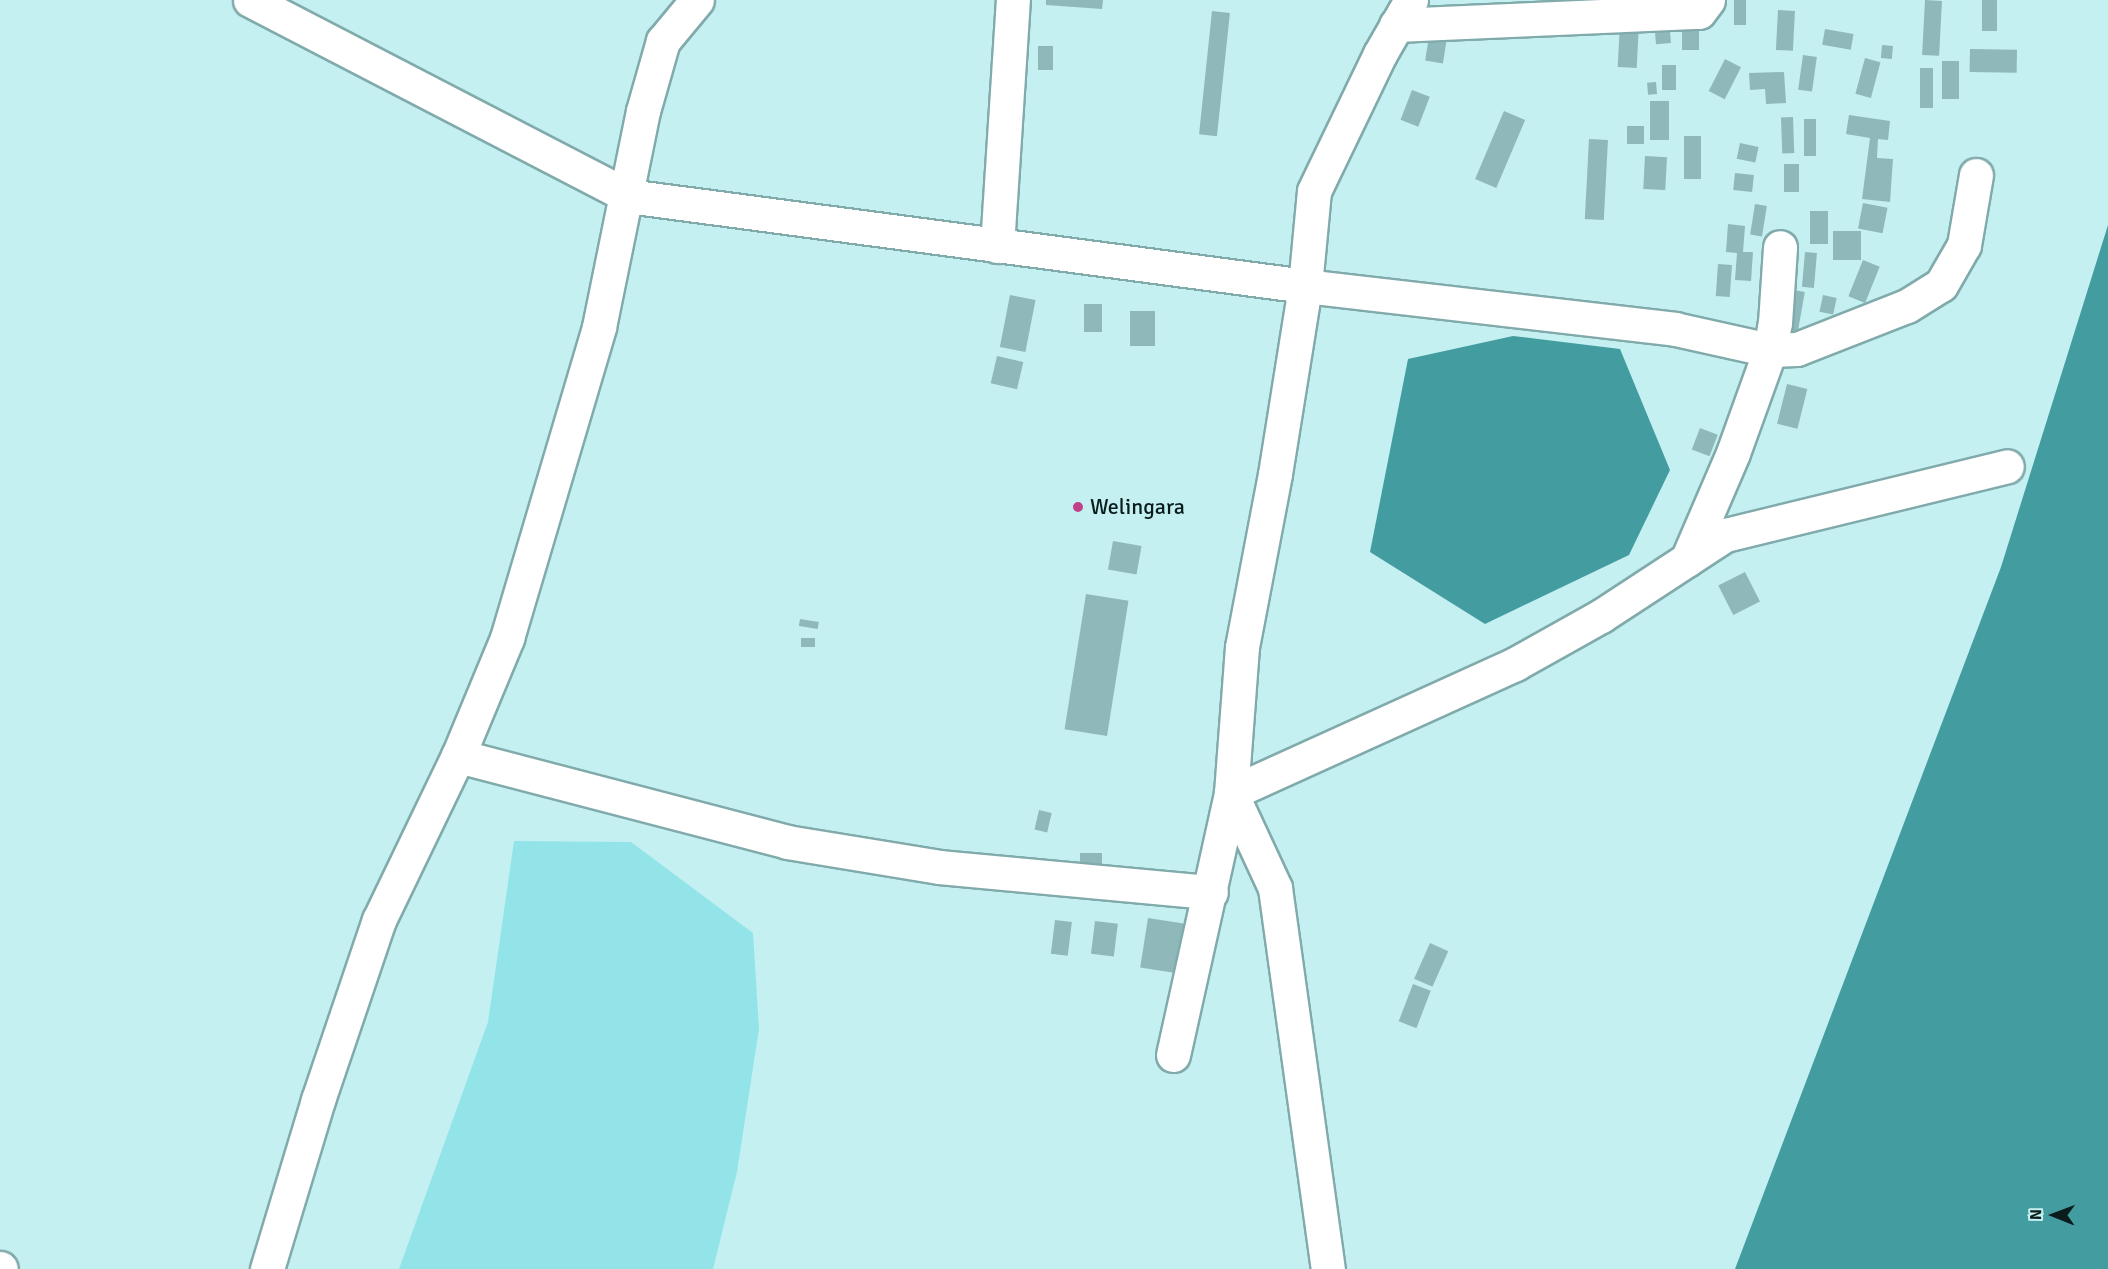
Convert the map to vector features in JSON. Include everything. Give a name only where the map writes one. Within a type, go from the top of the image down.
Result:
[{"type":"street","points":[[250,0],[628,196],[1305,286],[1676,329],[1770,350],[1797,349],[1808,345],[1907,306],[1941,285],[1964,245],[1976,176]]},
{"type":"street","points":[[267,1269],[318,1100],[379,921],[458,756],[507,638],[599,327],[628,196],[643,111],[663,41],[697,0]]},
{"type":"street","points":[[997,246],[1013,0]]},
{"type":"street","points":[[1173,1055],[1231,793],[1242,647],[1275,474],[1305,286],[1314,191],[1403,12],[1699,12],[1708,0]]},
{"type":"street","points":[[1687,560],[1733,453],[1770,350],[1775,323],[1780,247]]},
{"type":"street","points":[[1231,793],[1515,664],[1601,616],[1725,535],[2007,466]]},
{"type":"street","points":[[458,756],[787,842],[939,867],[1210,892]]},
{"type":"street","points":[[1231,793],[1275,888],[1328,1269]]},
{"type":"shaded area","points":[[2108,225],[2108,1269],[1735,1269],[2001,567]]},
{"type":"shaded area","points":[[1513,336],[1620,349],[1670,470],[1629,555],[1485,624],[1370,552],[1408,359]]},
{"type":"shaded area","points":[[514,841],[631,842],[753,933],[759,1029],[737,1172],[713,1269],[399,1269],[488,1022]]},
{"type":"building","points":[[1046,0],[1103,0],[1102,9],[1046,5]]},
{"type":"building","points":[[1734,0],[1746,0],[1746,25],[1734,25]]},
{"type":"building","points":[[1925,0],[1942,1],[1939,56],[1922,55]]},
{"type":"building","points":[[1982,0],[1997,0],[1997,31],[1982,31]]},
{"type":"building","points":[[1778,10],[1795,11],[1793,51],[1776,50]]},
{"type":"building","points":[[1212,11],[1230,13],[1217,136],[1199,134]]},
{"type":"building","points":[[1682,15],[1699,15],[1699,50],[1682,50]]},
{"type":"building","points":[[1620,23],[1639,24],[1637,68],[1618,67]]},
{"type":"building","points":[[1825,29],[1854,34],[1851,50],[1822,45]]},
{"type":"building","points":[[1430,30],[1448,33],[1443,63],[1425,61]]},
{"type":"building","points":[[1670,32],[1671,43],[1656,44],[1655,33]]},
{"type":"building","points":[[1882,45],[1893,46],[1892,59],[1881,58]]},
{"type":"building","points":[[1038,46],[1053,46],[1053,70],[1038,70]]},
{"type":"building","points":[[1970,49],[2017,50],[2017,73],[1970,72]]},
{"type":"building","points":[[1803,55],[1817,57],[1812,92],[1798,90]]},
{"type":"building","points":[[1865,58],[1880,62],[1871,98],[1855,94]]},
{"type":"building","points":[[1725,59],[1741,67],[1725,99],[1709,91]]},
{"type":"building","points":[[1942,61],[1959,61],[1959,99],[1942,99]]},
{"type":"building","points":[[1662,65],[1676,65],[1676,90],[1662,90]]},
{"type":"building","points":[[1920,68],[1933,68],[1933,108],[1920,108]]},
{"type":"building","points":[[1784,72],[1786,103],[1766,104],[1765,89],[1750,90],[1749,73]]},
{"type":"building","points":[[1656,82],[1657,94],[1648,95],[1647,83]]},
{"type":"building","points":[[1412,90],[1430,97],[1418,127],[1401,120]]},
{"type":"building","points":[[1650,101],[1669,101],[1669,140],[1650,140]]},
{"type":"building","points":[[1504,111],[1525,120],[1496,188],[1475,179]]},
{"type":"building","points":[[1849,115],[1890,121],[1888,140],[1878,139],[1877,158],[1893,159],[1890,202],[1862,199],[1870,138],[1846,134]]},
{"type":"building","points":[[1781,117],[1793,117],[1794,153],[1782,153]]},
{"type":"building","points":[[1804,119],[1816,119],[1816,156],[1804,156]]},
{"type":"building","points":[[1627,126],[1644,126],[1644,144],[1627,144]]},
{"type":"building","points":[[1684,136],[1701,136],[1701,179],[1684,179]]},
{"type":"building","points":[[1589,139],[1608,140],[1604,220],[1585,219]]},
{"type":"building","points":[[1740,143],[1759,147],[1755,163],[1737,159]]},
{"type":"building","points":[[1645,156],[1667,157],[1665,190],[1643,189]]},
{"type":"building","points":[[1784,164],[1799,164],[1799,192],[1784,192]]},
{"type":"building","points":[[1735,173],[1754,175],[1752,192],[1733,190]]},
{"type":"building","points":[[1863,203],[1888,208],[1883,233],[1858,229]]},
{"type":"building","points":[[1755,204],[1767,206],[1762,236],[1750,235]]},
{"type":"building","points":[[1810,211],[1828,211],[1828,244],[1810,244]]},
{"type":"building","points":[[1728,224],[1745,226],[1743,252],[1753,252],[1751,281],[1735,280],[1737,253],[1726,252]]},
{"type":"building","points":[[1833,231],[1861,231],[1861,260],[1833,260]]},
{"type":"building","points":[[1805,252],[1817,253],[1814,288],[1802,287]]},
{"type":"building","points":[[1863,260],[1880,267],[1865,303],[1848,296]]},
{"type":"building","points":[[1718,264],[1732,265],[1730,297],[1716,296]]},
{"type":"building","points":[[1794,290],[1805,292],[1798,331],[1787,329]]},
{"type":"building","points":[[1010,295],[1036,300],[1025,352],[1000,347]]},
{"type":"building","points":[[1823,295],[1837,298],[1833,315],[1819,312]]},
{"type":"building","points":[[1084,304],[1102,304],[1102,332],[1084,332]]},
{"type":"building","points":[[1130,311],[1155,311],[1155,346],[1130,346]]},
{"type":"building","points":[[997,356],[1023,362],[1017,389],[991,383]]},
{"type":"building","points":[[1787,384],[1807,389],[1797,429],[1777,424]]},
{"type":"building","points":[[1700,428],[1718,435],[1709,456],[1692,449]]},
{"type":"building","points":[[1113,541],[1142,546],[1137,575],[1108,570]]},
{"type":"building","points":[[1745,572],[1760,601],[1733,615],[1718,586]]},
{"type":"building","points":[[1086,594],[1128,601],[1107,736],[1065,729]]},
{"type":"building","points":[[800,619],[819,622],[818,629],[799,626]]},
{"type":"building","points":[[801,638],[815,638],[815,647],[801,647]]},
{"type":"building","points":[[1039,810],[1052,813],[1047,832],[1035,829]]},
{"type":"building","points":[[1080,853],[1102,853],[1102,872],[1080,872]]},
{"type":"building","points":[[1148,918],[1187,924],[1179,973],[1140,967]]},
{"type":"building","points":[[1055,920],[1072,922],[1068,956],[1051,954]]},
{"type":"building","points":[[1095,921],[1118,924],[1114,957],[1091,954]]},
{"type":"building","points":[[1430,943],[1448,951],[1432,987],[1414,979]]},
{"type":"building","points":[[1413,984],[1431,991],[1416,1028],[1399,1021]]},
{"type":"place","name":"Welingara","points":[[1078,507]]}]
